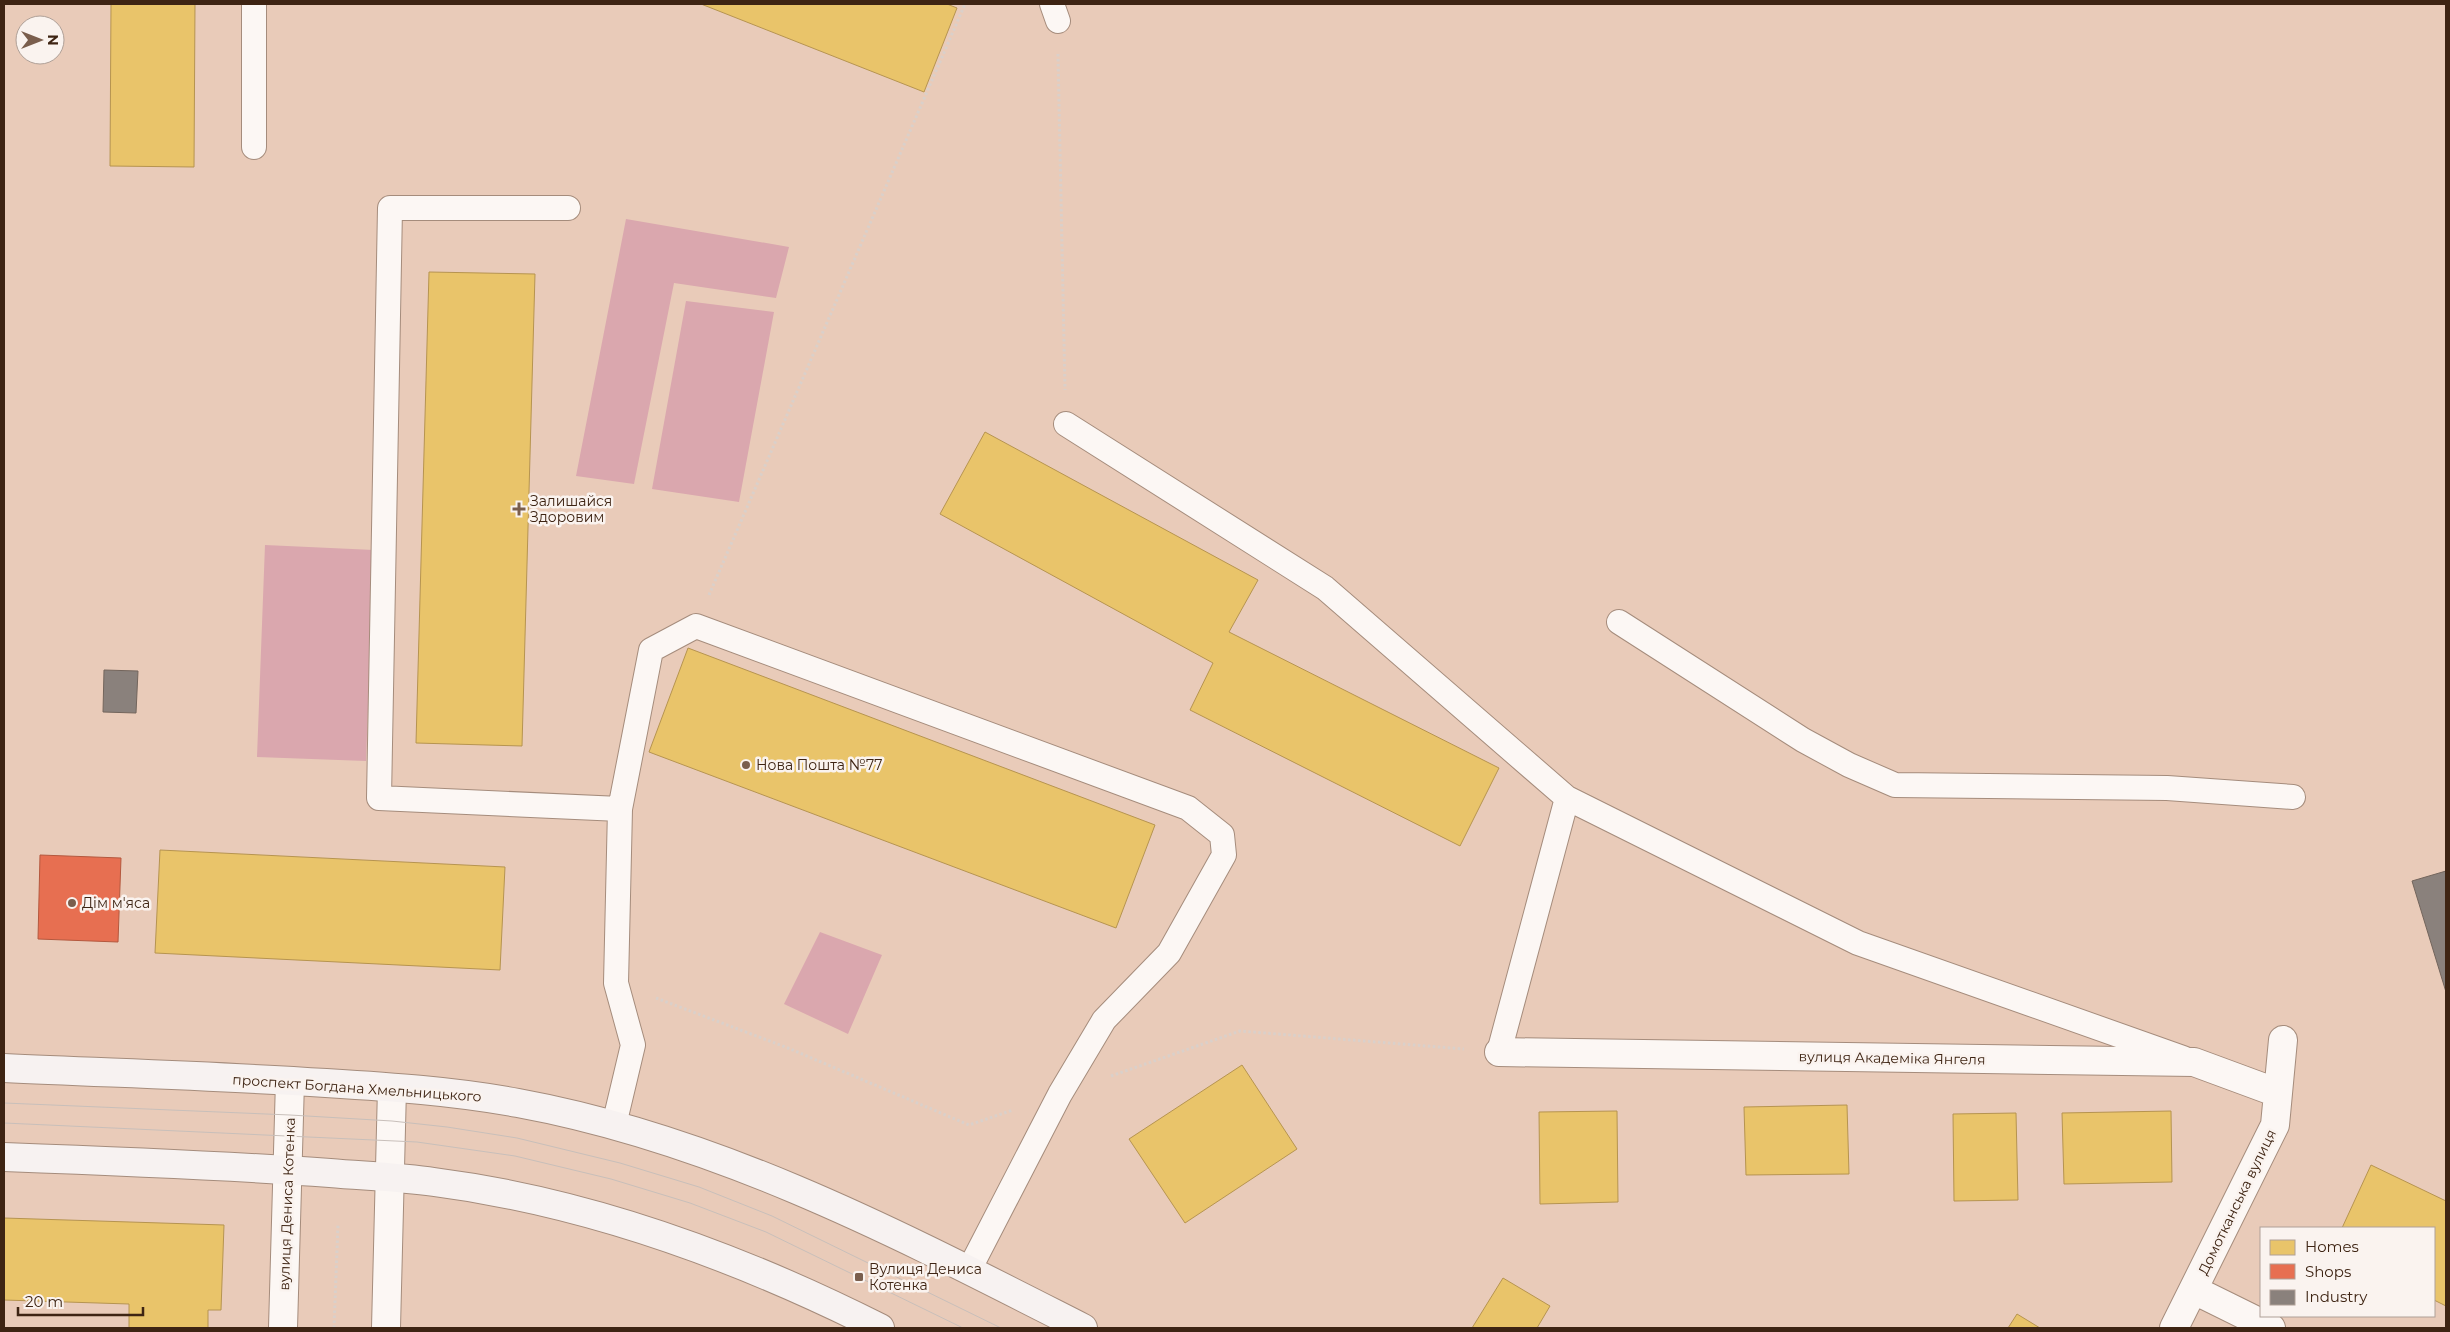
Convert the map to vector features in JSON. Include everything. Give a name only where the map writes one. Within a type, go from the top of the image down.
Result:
[{"type":"main road","name":"проспект Богдана Хмельницького","points":[[4,1068],[290,1081],[445,1092],[520,1103],[614,1126],[728,1162],[789,1185],[970,1270],[1084,1328]]},
{"type":"main road","points":[[4,1157],[288,1170],[434,1181],[510,1195],[586,1213],[642,1230],[761,1272],[880,1328]]},
{"type":"street","name":"Домотканська вулиця","points":[[2174,1328],[2275,1125],[2283,1040]]},
{"type":"street","name":"вулиця Академіка Янгеля","points":[[1499,1052],[2194,1062],[2278,1093]]},
{"type":"street","name":"вулиця Дениса Котенка","points":[[283,1328],[290,1081]]},
{"type":"street","points":[[386,1328],[392,1088]]},
{"type":"street","points":[[2194,1290],[2271,1328]]},
{"type":"lane","points":[[254,4],[254,147]]},
{"type":"lane","points":[[568,208],[390,208],[379,798],[620,809]]},
{"type":"lane","points":[[1066,424],[1325,588],[1567,798],[1858,943],[2194,1062]]},
{"type":"lane","points":[[1619,622],[1803,740],[1848,765],[1895,785],[2167,788],[2293,797]]},
{"type":"lane","points":[[614,1126],[633,1045],[616,983],[620,809],[652,650],[696,626],[1188,808],[1222,835],[1224,855],[1170,953],[1104,1020],[1060,1094],[970,1270]]},
{"type":"lane","points":[[1499,1052],[1567,798]]},
{"type":"path","points":[[696,626],[965,4]]},
{"type":"path","points":[[1055,12],[1066,424]]},
{"type":"path","points":[[334,1328],[338,1224]]},
{"type":"shaded area","points":[[626,219],[789,247],[776,298],[674,283],[634,484],[576,476]]},
{"type":"shaded area","points":[[686,301],[774,312],[739,502],[652,489]]},
{"type":"shaded area","points":[[265,545],[374,550],[366,761],[257,757]]},
{"type":"shaded area","points":[[820,932],[882,955],[848,1034],[784,1004]]},
{"type":"building: Homes","points":[[111,4],[195,4],[194,167],[110,166]]},
{"type":"building: Homes","points":[[701,4],[947,4],[957,8],[924,92]]},
{"type":"building: Homes","points":[[429,272],[535,274],[522,746],[416,743]]},
{"type":"building: Homes","points":[[985,432],[1258,580],[1229,632],[1499,768],[1460,846],[1190,710],[1213,663],[940,514]]},
{"type":"building: Homes","points":[[688,648],[1155,825],[1116,928],[649,752]]},
{"type":"building: Homes","points":[[160,850],[505,867],[500,970],[155,953]]},
{"type":"building: Homes","points":[[1242,1065],[1297,1149],[1185,1223],[1129,1139]]},
{"type":"building: Homes","points":[[1847,1105],[1849,1174],[1746,1175],[1744,1107]]},
{"type":"building: Homes","points":[[1617,1111],[1618,1202],[1540,1204],[1539,1112]]},
{"type":"building: Homes","points":[[2171,1111],[2172,1182],[2064,1184],[2062,1113]]},
{"type":"building: Homes","points":[[2016,1113],[2018,1200],[1954,1201],[1953,1114]]},
{"type":"building: Homes","points":[[2371,1165],[2446,1201],[2446,1306],[2435,1300],[2435,1227],[2342,1227]]},
{"type":"building: Homes","points":[[4,1218],[224,1225],[221,1310],[208,1310],[208,1328],[129,1328],[129,1304],[4,1300]]},
{"type":"building: Homes","points":[[1503,1278],[1550,1306],[1537,1328],[1472,1328]]},
{"type":"building: Homes","points":[[2017,1314],[2040,1328],[2008,1328]]},
{"type":"building: Shops","points":[[40,855],[121,858],[118,942],[38,939]]},
{"type":"building: Industry","points":[[104,670],[138,671],[136,713],[103,712]]},
{"type":"building: Industry","points":[[2446,871],[2446,992],[2412,881]]},
{"type":"tram line","points":[[4,1103],[392,1121],[517,1138],[620,1163],[699,1187],[772,1216],[1001,1328]]},
{"type":"tram line","points":[[4,1123],[417,1142],[515,1156],[611,1179],[690,1203],[766,1232],[963,1328]]},
{"type":"place","name":"Залишайся Здоровим","points":[[519,509]]},
{"type":"place","name":"Нова Пошта №77","points":[[746,765]]},
{"type":"place","name":"Дім м'яса","points":[[72,903]]},
{"type":"place","name":"Вулиця Дениса Котенка","points":[[859,1277]]}]
